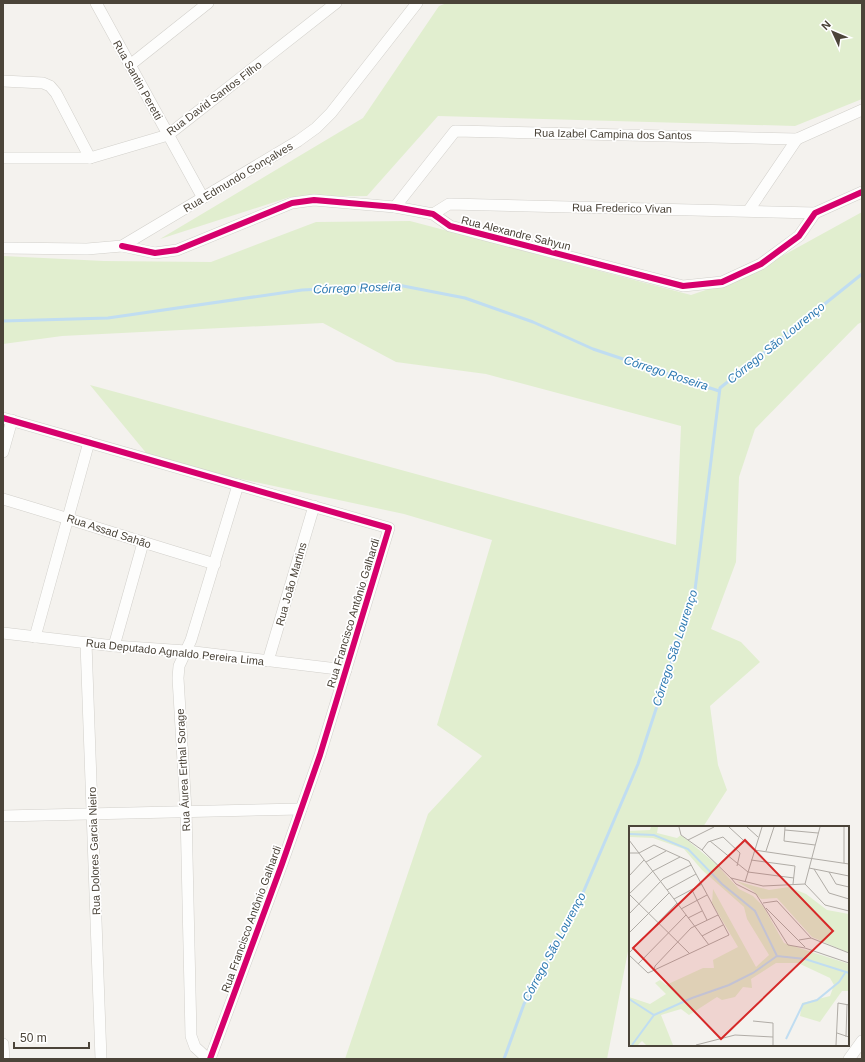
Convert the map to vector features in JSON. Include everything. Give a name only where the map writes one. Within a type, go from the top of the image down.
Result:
[{"type":"street","name":"Rua Santin Peretti","points":[[96,3],[203,198]]},
{"type":"street","points":[[130,65],[208,3]]},
{"type":"street","name":"Rua David Santos Filho","points":[[3,158],[90,158],[168,135],[336,3]]},
{"type":"street","name":"Rua Edmundo Gonçalves","points":[[3,248],[86,249],[122,246],[316,128],[331,113],[417,3]]},
{"type":"street","points":[[3,81],[44,83],[50,86],[56,93],[90,158]]},
{"type":"street","name":"Rua Izabel Campina dos Santos","points":[[395,207],[455,131],[797,139],[862,110]]},
{"type":"street","points":[[749,210],[797,139]]},
{"type":"street","points":[[815,213],[862,192]]},
{"type":"street","name":"Rua Alexandre Sahyun","points":[[122,246],[155,253],[176,250],[292,203],[314,200],[395,207],[433,214],[450,226],[683,286],[722,282],[761,264],[799,236],[815,213]]},
{"type":"street","name":"Rua Frederico Vivan","points":[[433,214],[449,204],[749,210],[815,213]]},
{"type":"street","points":[[3,452],[7,419]]},
{"type":"street","name":"Rua Francisco Antônio Galhardi","points":[[7,419],[389,528],[346,670],[280,872],[209,1059]]},
{"type":"street","points":[[35,637],[89,442]]},
{"type":"street","name":"Rua Áurea Erthal Sorage","points":[[209,1059],[196,1047],[191,1036],[186,811],[178,678],[179,666],[191,640],[238,485]]},
{"type":"street","name":"Rua Assad Sahão","points":[[3,499],[215,564]]},
{"type":"street","name":"Rua João Martins","points":[[268,661],[314,506]]},
{"type":"street","points":[[114,646],[143,543]]},
{"type":"street","name":"Rua Deputado Agnaldo Pereira Lima","points":[[3,633],[114,646],[186,651],[346,670]]},
{"type":"street","name":"Rua Dolores Garcia Nieiro","points":[[86,643],[101,1059]]},
{"type":"street","points":[[3,816],[301,809]]},
{"type":"street","points":[[849,1059],[862,1040]]},
{"type":"street","points":[[3,1044],[4,1059]]},
{"type":"green space","points":[[447,3],[862,3],[862,99],[795,126],[438,116],[367,196],[290,197],[160,239],[363,118],[439,6]]},
{"type":"green space","points":[[862,212],[862,322],[858,324],[755,429],[739,477],[736,562],[711,629],[741,642],[760,662],[710,706],[718,765],[727,790],[704,826],[629,826],[629,946],[607,1059],[345,1059],[428,814],[482,756],[437,725],[492,540],[404,514],[152,460],[90,385],[676,545],[681,426],[486,374],[396,362],[323,323],[62,336],[3,344],[3,256],[104,261],[211,262],[316,222],[410,221],[691,295],[744,277]]},
{"type":"waterway","name":"Córrego São Lourenço","points":[[504,1059],[524,1004],[574,914],[638,764],[695,590],[720,388],[862,274]]},
{"type":"waterway","name":"Córrego Roseira","points":[[3,321],[108,318],[302,290],[398,285],[465,298],[533,322],[593,349],[719,391]]},
{"type":"cycle path","points":[[122,246],[155,253],[177,250],[292,203],[314,200],[395,207],[433,214],[450,226],[683,286],[722,282],[761,264],[799,236],[815,213],[862,192]]},
{"type":"cycle path","points":[[3,418],[389,528],[320,755],[282,864],[210,1059]]}]
